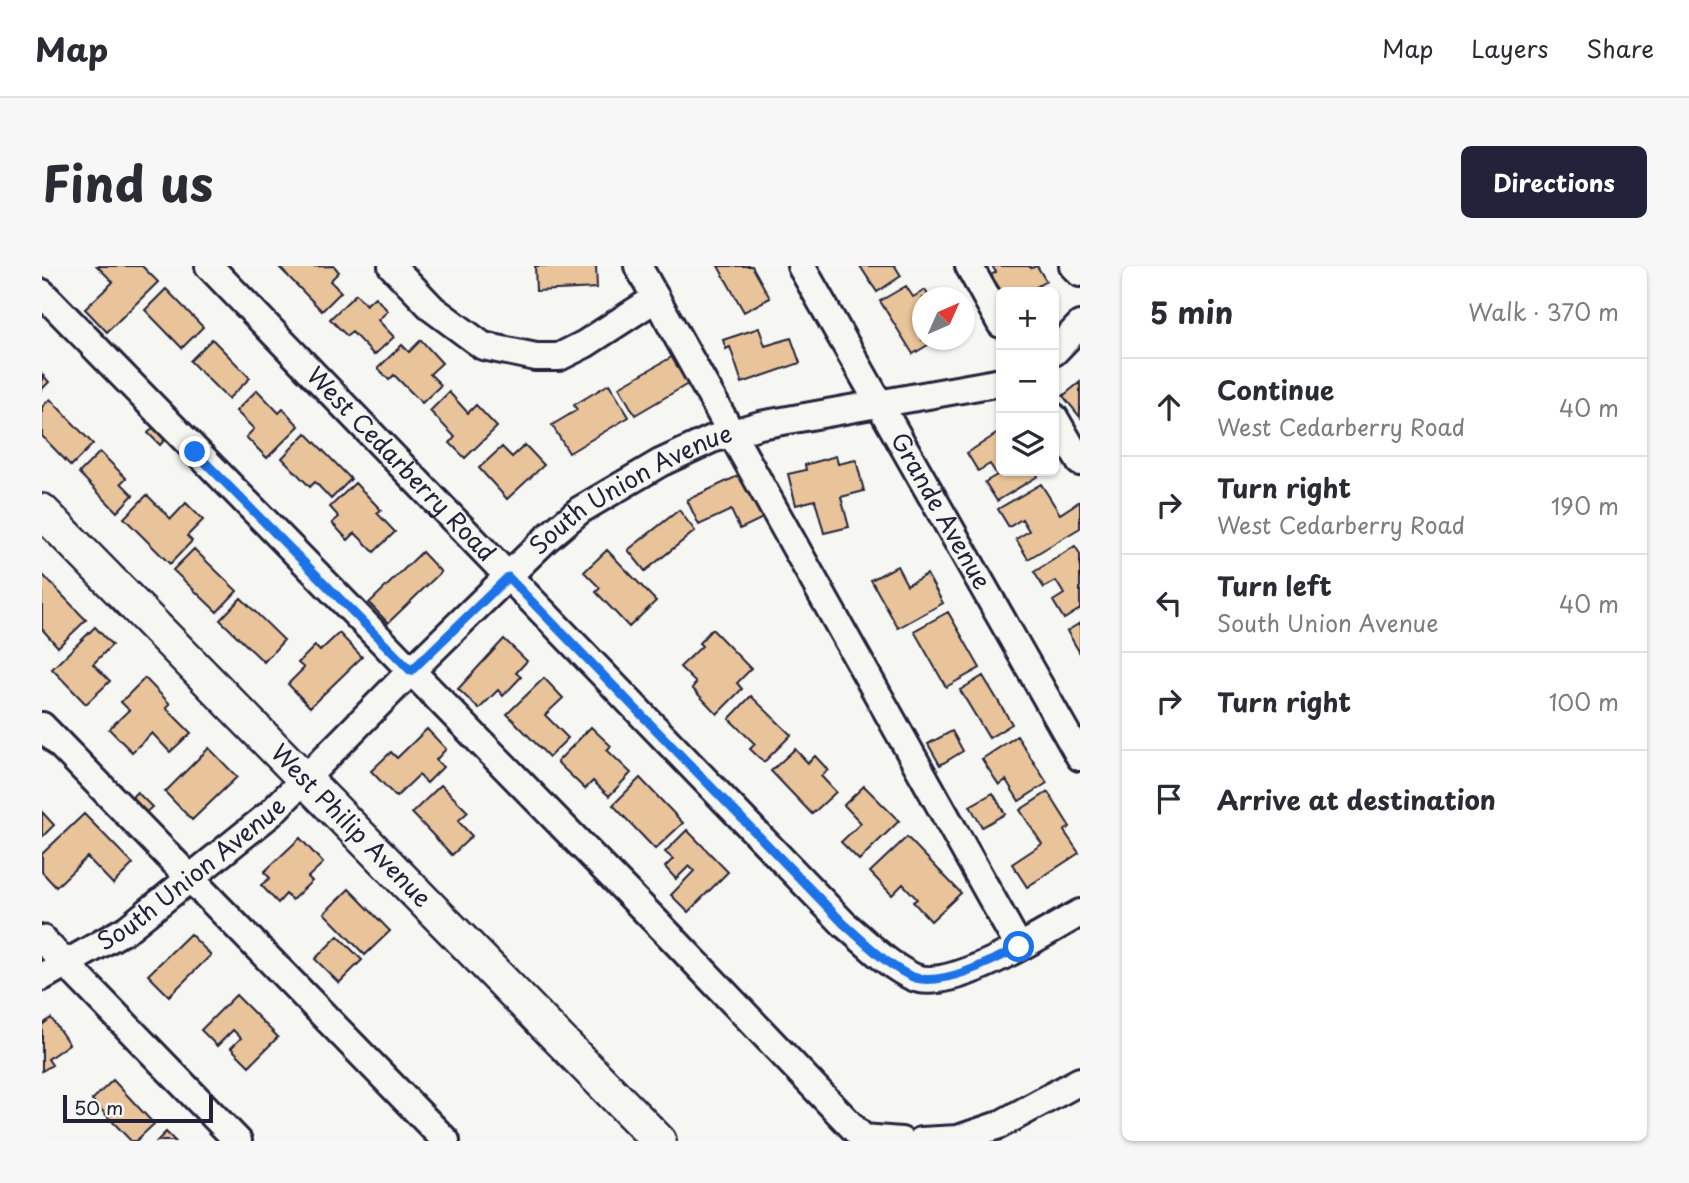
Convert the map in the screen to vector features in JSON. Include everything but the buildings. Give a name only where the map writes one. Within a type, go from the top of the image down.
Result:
[{"type":"main road","name":"West Philip Avenue","points":[[42,511],[659,1141]]},
{"type":"street","name":"West Cedarberry Road","points":[[209,266],[844,924],[886,960],[915,978],[947,978],[989,964],[1080,913]]},
{"type":"street","points":[[392,266],[433,309],[483,346],[536,357],[559,357],[656,298]]},
{"type":"street","points":[[638,266],[1019,947]]},
{"type":"street","name":"Grande Avenue","points":[[801,266],[1080,757]]},
{"type":"street","points":[[969,266],[996,315]]},
{"type":"street","points":[[1073,266],[1080,273]]},
{"type":"street","points":[[42,293],[865,1139],[901,1141]]},
{"type":"street","points":[[1056,350],[1080,325]]},
{"type":"street","name":"South Union Avenue","points":[[42,977],[127,929],[270,814],[411,671],[580,510],[660,463],[712,439],[760,425],[996,383]]},
{"type":"street","points":[[1059,425],[1080,462]]},
{"type":"street","points":[[42,726],[446,1141]]},
{"type":"street","points":[[42,939],[239,1141]]},
{"type":"street","points":[[921,1141],[958,1139],[999,1125],[1080,1081]]},
{"type":"route","points":[[195,452],[411,671],[508,577],[844,924],[886,960],[915,978],[947,978],[989,964],[1019,947]]}]
